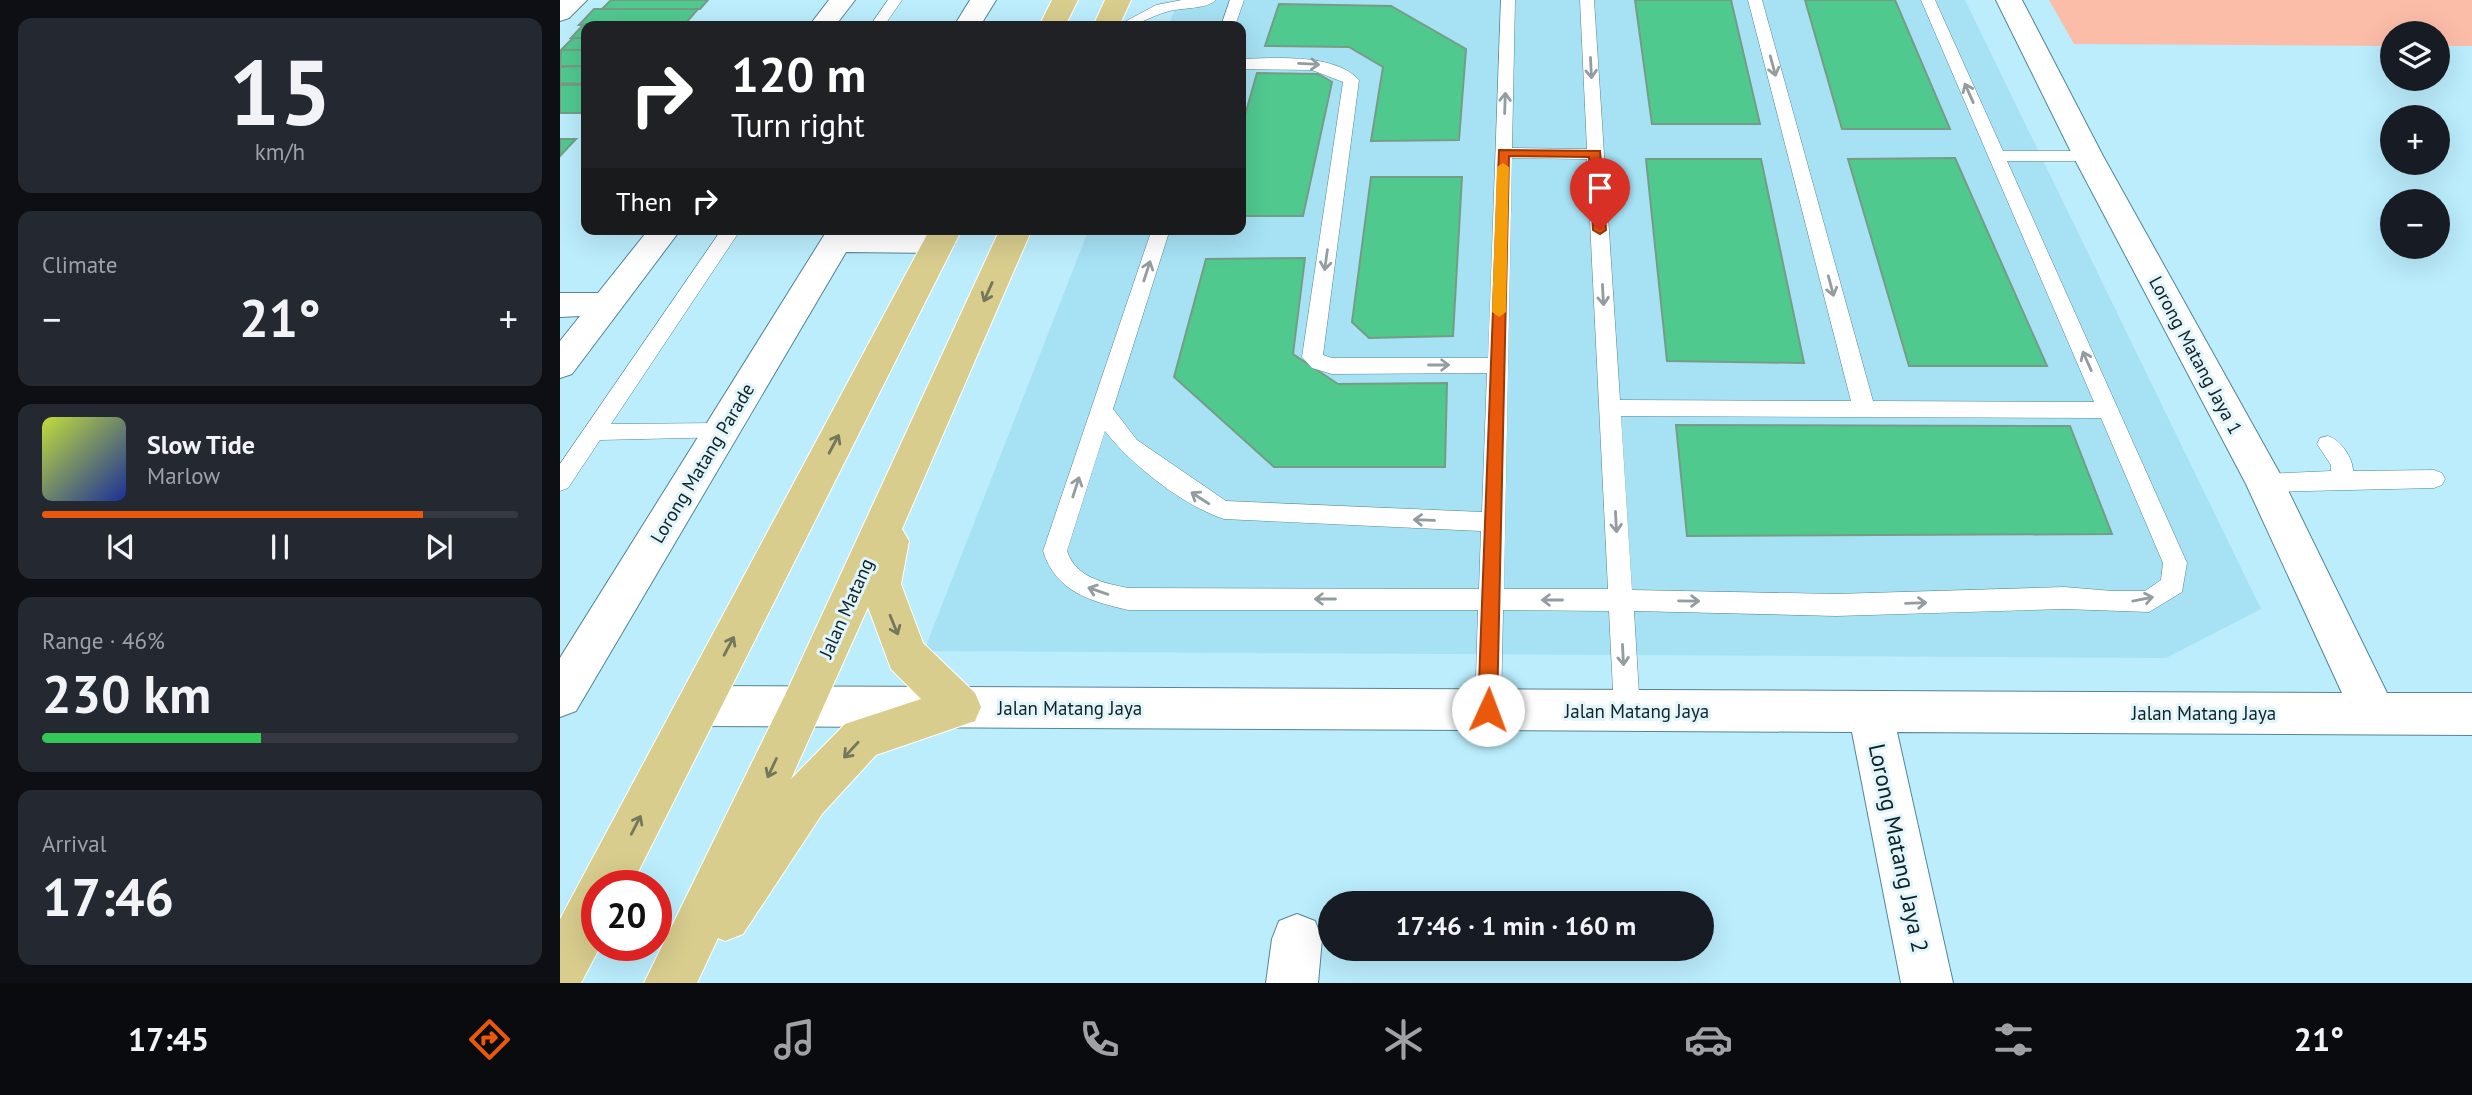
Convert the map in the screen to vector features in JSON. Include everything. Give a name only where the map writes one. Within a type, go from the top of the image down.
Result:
[{"type":"main road","points":[[1054,21],[1065,0]]},
{"type":"main road","points":[[1109,21],[1118,0]]},
{"type":"main road","name":"Jalan Matang","points":[[670,983],[802,707],[1013,235]]},
{"type":"main road","points":[[613,870],[943,236]]},
{"type":"main road","points":[[687,983],[738,893],[805,799],[861,739],[959,707],[906,655],[880,584],[900,488]]},
{"type":"main road","points":[[560,971],[581,931]]},
{"type":"street","points":[[560,13],[574,0]]},
{"type":"street","points":[[826,21],[842,0]]},
{"type":"street","points":[[970,21],[983,0]]},
{"type":"street","name":"Lorong Matang Jaya 1","points":[[2009,0],[2088,156],[2265,483],[2374,714]]},
{"type":"street","points":[[560,366],[661,235]]},
{"type":"street","points":[[841,235],[943,236]]},
{"type":"street","name":"Lorong Matang Parade","points":[[560,697],[841,235]]},
{"type":"street","points":[[560,305],[606,304]]},
{"type":"street","name":"Jalan Matang Jaya","points":[[698,706],[2472,714]]},
{"type":"street","name":"Lorong Matang Jaya 2","points":[[1870,712],[1927,983]]},
{"type":"lane","points":[[880,21],[895,0]]},
{"type":"lane","points":[[1136,21],[1161,9],[1209,0]]},
{"type":"lane","points":[[1230,21],[1237,0]]},
{"type":"lane","points":[[1488,710],[1508,0]]},
{"type":"lane","points":[[1587,0],[1626,711]]},
{"type":"lane","points":[[1755,0],[1864,409]]},
{"type":"lane","points":[[1159,235],[1055,551],[1057,564],[1063,573],[1081,585],[1128,599],[1620,600],[1836,605],[2064,598],[2113,602],[2149,601],[2173,585],[2175,563],[1928,0]]},
{"type":"lane","points":[[1246,64],[1315,64],[1335,70],[1351,80],[1312,357],[1332,366],[1497,365]]},
{"type":"lane","points":[[1503,153],[1595,154]]},
{"type":"lane","points":[[1997,156],[2088,156]]},
{"type":"lane","points":[[560,482],[729,235]]},
{"type":"lane","points":[[1609,408],[2109,410]]},
{"type":"lane","points":[[1101,409],[1129,446],[1207,503],[1224,510],[1493,522]]},
{"type":"lane","points":[[593,432],[721,432]]},
{"type":"lane","points":[[2328,444],[2342,464],[2342,480]]},
{"type":"lane","points":[[2265,483],[2434,479]]},
{"type":"shaded area","points":[[1179,0],[1965,0],[2261,609],[2166,658],[924,651],[1087,235],[1246,235],[1246,21],[1170,21]]},
{"type":"shaded area","points":[[2049,0],[2472,0],[2472,46],[2450,46],[2450,21],[2380,21],[2380,46],[2074,44]]},
{"type":"building","points":[[611,0],[708,0],[700,9],[602,9]]},
{"type":"building","points":[[1635,0],[1731,0],[1760,124],[1652,124]]},
{"type":"building","points":[[1805,0],[1895,0],[1950,129],[1842,129]]},
{"type":"building","points":[[1279,4],[1391,6],[1466,49],[1459,140],[1371,141],[1383,67],[1349,47],[1265,46]]},
{"type":"building","points":[[594,9],[698,9],[688,21],[583,21]]},
{"type":"building","points":[[581,27],[581,38],[571,38]]},
{"type":"building","points":[[573,38],[581,38],[581,50],[561,50]]},
{"type":"building","points":[[561,50],[581,50],[581,66],[560,66]]},
{"type":"building","points":[[581,66],[581,84],[560,83],[560,67]]},
{"type":"building","points":[[1257,73],[1318,74],[1332,82],[1303,216],[1246,216],[1246,112]]},
{"type":"building","points":[[560,85],[581,85],[581,113],[560,113]]},
{"type":"building","points":[[560,139],[576,139],[560,156]]},
{"type":"building","points":[[1955,158],[2047,366],[1909,366],[1848,159]]},
{"type":"building","points":[[1646,159],[1761,159],[1804,363],[1667,361]]},
{"type":"building","points":[[1371,177],[1462,177],[1453,336],[1369,338],[1352,322]]},
{"type":"building","points":[[1305,258],[1293,354],[1338,384],[1447,383],[1445,467],[1274,467],[1174,377],[1206,259]]},
{"type":"building","points":[[1676,425],[2070,426],[2112,534],[1687,536]]},
{"type":"slow traffic","points":[[1499,312],[1503,167]]},
{"type":"route","points":[[1488,710],[1503,153],[1595,154],[1600,230]]}]
